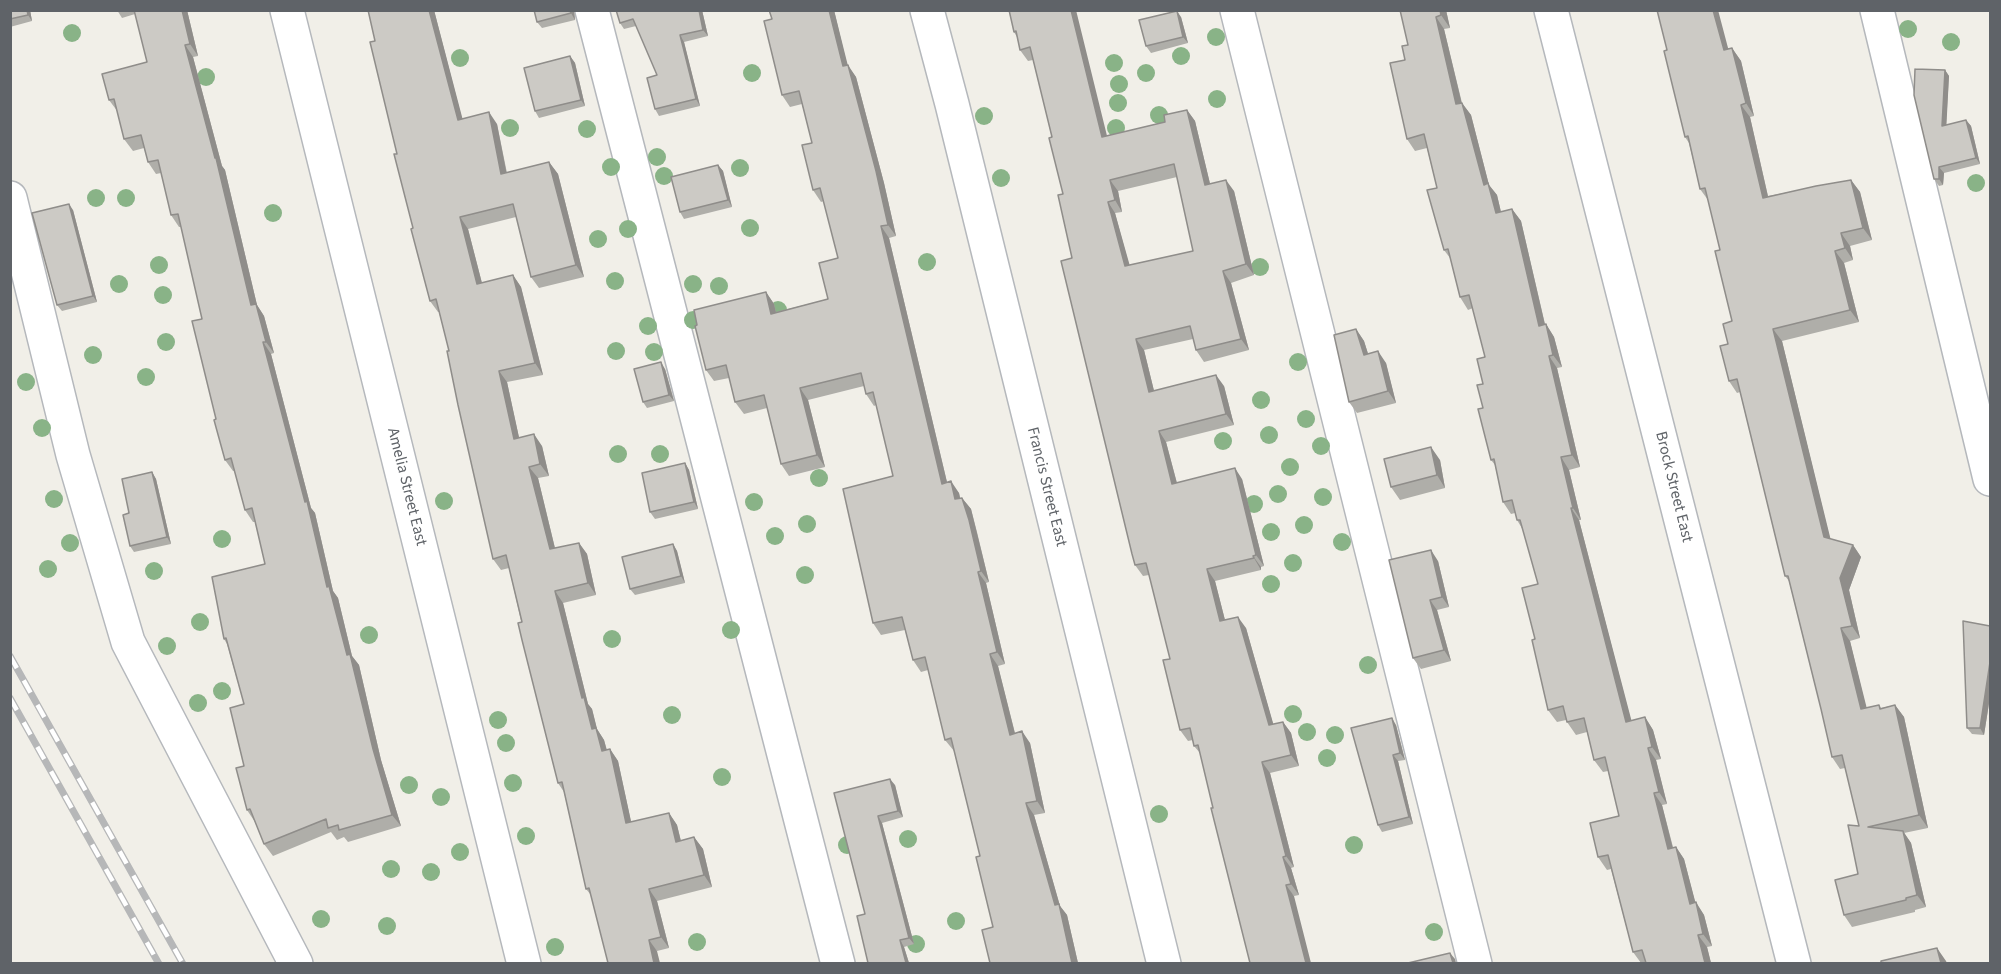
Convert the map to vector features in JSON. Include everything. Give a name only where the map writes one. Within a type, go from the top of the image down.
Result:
[{"type":"street","name":"Amelia Street East","points":[[287,10],[524,963]]},
{"type":"street","points":[[592,10],[838,963]]},
{"type":"street","name":"Francis Street East","points":[[927,10],[950,95],[1164,963]]},
{"type":"street","points":[[1237,10],[1475,963]]},
{"type":"street","name":"Brock Street East","points":[[1551,10],[1794,963]]},
{"type":"street","points":[[1877,10],[1990,478]]},
{"type":"street","points":[[10,198],[73,455],[128,642],[296,963]]},
{"type":"building","points":[[10,10],[27,10],[28,15],[10,19]]},
{"type":"building","points":[[134,10],[182,10],[190,44],[185,45],[216,158],[251,305],[256,304],[266,342],[263,342],[305,502],[307,501],[327,587],[329,586],[347,655],[350,654],[392,815],[339,830],[338,825],[328,828],[326,819],[264,844],[250,809],[247,810],[236,768],[244,766],[230,708],[244,704],[226,638],[224,639],[212,577],[265,564],[252,508],[245,510],[231,458],[225,460],[214,420],[216,419],[192,321],[202,319],[178,214],[171,215],[158,160],[148,162],[141,135],[124,139],[114,99],[109,100],[102,74],[147,62]]},
{"type":"building","points":[[368,10],[429,10],[458,120],[489,112],[501,174],[549,162],[576,265],[531,277],[513,204],[460,217],[477,284],[513,275],[535,363],[499,371],[514,439],[534,434],[540,464],[529,467],[550,549],[579,543],[588,583],[555,591],[592,729],[596,728],[602,751],[610,749],[626,823],[669,813],[676,842],[694,837],[704,875],[649,889],[661,937],[649,940],[654,963],[608,963],[589,888],[586,889],[562,782],[558,783],[522,640],[518,623],[522,622],[506,555],[493,559],[458,405],[447,351],[449,351],[436,299],[430,301],[411,229],[413,228],[394,154],[397,154],[370,42],[375,41]]},
{"type":"building","points":[[534,10],[570,10],[571,13],[537,22]]},
{"type":"building","points":[[616,10],[699,10],[703,30],[680,35],[696,99],[655,109],[647,78],[657,75],[633,19],[620,23]]},
{"type":"building","points":[[769,10],[829,10],[843,66],[848,65],[876,171],[888,225],[881,226],[942,484],[951,481],[955,499],[962,498],[969,520],[981,571],[978,572],[997,652],[990,654],[1010,735],[1022,731],[1037,801],[1026,803],[1055,905],[1059,904],[1072,963],[990,963],[982,930],[993,927],[976,857],[980,856],[951,738],[945,740],[925,657],[913,660],[902,617],[873,623],[843,489],[893,476],[873,392],[866,394],[861,373],[800,388],[817,455],[781,464],[764,395],[735,402],[726,365],[706,370],[695,326],[697,325],[694,310],[766,292],[771,314],[828,299],[819,263],[838,258],[820,188],[813,190],[802,145],[812,143],[799,91],[782,95],[764,21],[772,19]]},
{"type":"building","points":[[1009,10],[1071,10],[1102,137],[1165,122],[1164,115],[1187,110],[1205,185],[1226,180],[1246,264],[1223,271],[1241,339],[1196,350],[1190,326],[1136,339],[1149,392],[1216,375],[1226,414],[1159,431],[1172,484],[1235,468],[1256,555],[1253,556],[1254,558],[1207,569],[1220,621],[1238,617],[1269,725],[1283,722],[1291,755],[1262,762],[1286,856],[1283,857],[1291,884],[1286,885],[1306,963],[1250,963],[1211,808],[1213,808],[1198,745],[1194,746],[1190,728],[1180,730],[1163,660],[1170,659],[1146,563],[1135,565],[1132,554],[1061,261],[1072,258],[1058,195],[1063,194],[1049,138],[1052,137],[1030,47],[1020,50],[1016,31],[1014,32]],"holes":[[[1174,164],[1193,251],[1125,266],[1108,202],[1115,200],[1110,180]]]},
{"type":"building","points":[[1400,10],[1440,10],[1441,15],[1436,17],[1456,104],[1462,103],[1484,185],[1488,183],[1496,213],[1512,209],[1539,326],[1546,324],[1553,355],[1549,356],[1572,455],[1561,457],[1573,508],[1571,508],[1626,722],[1645,717],[1652,747],[1648,748],[1659,792],[1654,793],[1668,849],[1676,847],[1690,904],[1696,902],[1703,934],[1698,935],[1705,963],[1646,963],[1642,950],[1633,952],[1608,855],[1598,857],[1590,823],[1619,816],[1605,757],[1594,760],[1584,718],[1567,722],[1563,706],[1548,710],[1532,640],[1535,639],[1522,588],[1538,584],[1512,500],[1503,502],[1494,459],[1491,460],[1478,409],[1483,408],[1477,385],[1483,384],[1477,359],[1485,357],[1469,295],[1460,297],[1448,249],[1444,250],[1427,190],[1437,188],[1424,134],[1407,139],[1390,63],[1405,60],[1402,46],[1408,45]]},
{"type":"building","points":[[1657,10],[1713,10],[1724,50],[1732,48],[1746,103],[1741,105],[1763,198],[1851,180],[1863,228],[1841,233],[1845,248],[1835,251],[1850,310],[1773,329],[1824,537],[1853,545],[1840,578],[1852,626],[1841,628],[1861,709],[1879,705],[1880,709],[1895,705],[1919,815],[1868,827],[1903,831],[1917,895],[1906,898],[1906,900],[1844,915],[1835,880],[1858,874],[1848,825],[1859,826],[1842,755],[1832,757],[1737,379],[1729,381],[1720,346],[1728,344],[1723,324],[1732,321],[1715,251],[1720,250],[1705,188],[1700,189],[1688,136],[1685,137],[1664,51],[1667,50]]},
{"type":"building","points":[[1177,11],[1183,37],[1146,46],[1139,20]]},
{"type":"building","points":[[570,56],[581,100],[535,111],[524,68]]},
{"type":"building","points":[[1915,69],[1945,70],[1942,126],[1966,120],[1976,158],[1939,167],[1939,179],[1934,179],[1914,95]]},
{"type":"building","points":[[718,165],[728,200],[680,212],[671,177]]},
{"type":"building","points":[[69,204],[93,296],[57,305],[32,213]]},
{"type":"building","points":[[1356,329],[1364,355],[1378,351],[1388,391],[1349,402],[1334,335]]},
{"type":"building","points":[[661,362],[669,395],[643,402],[634,369]]},
{"type":"building","points":[[1431,447],[1437,475],[1391,487],[1384,459]]},
{"type":"building","points":[[685,463],[694,502],[650,512],[642,473]]},
{"type":"building","points":[[152,472],[167,537],[130,546],[123,515],[129,513],[122,479]]},
{"type":"building","points":[[673,544],[681,576],[630,589],[622,557]]},
{"type":"building","points":[[1431,550],[1442,597],[1430,600],[1444,650],[1413,658],[1389,560]]},
{"type":"building","points":[[1963,621],[1990,626],[1990,662],[1980,728],[1967,728]]},
{"type":"building","points":[[1392,718],[1400,753],[1393,755],[1409,817],[1378,825],[1351,728]]},
{"type":"building","points":[[890,779],[898,811],[878,816],[909,938],[900,940],[906,963],[868,963],[857,916],[865,914],[834,793]]},
{"type":"building","points":[[1937,948],[1941,963],[1881,963],[1881,961]]},
{"type":"building","points":[[1450,953],[1453,963],[1408,963]]},
{"type":"railway","points":[[10,656],[183,964]]},
{"type":"railway","points":[[10,698],[159,964]]}]
